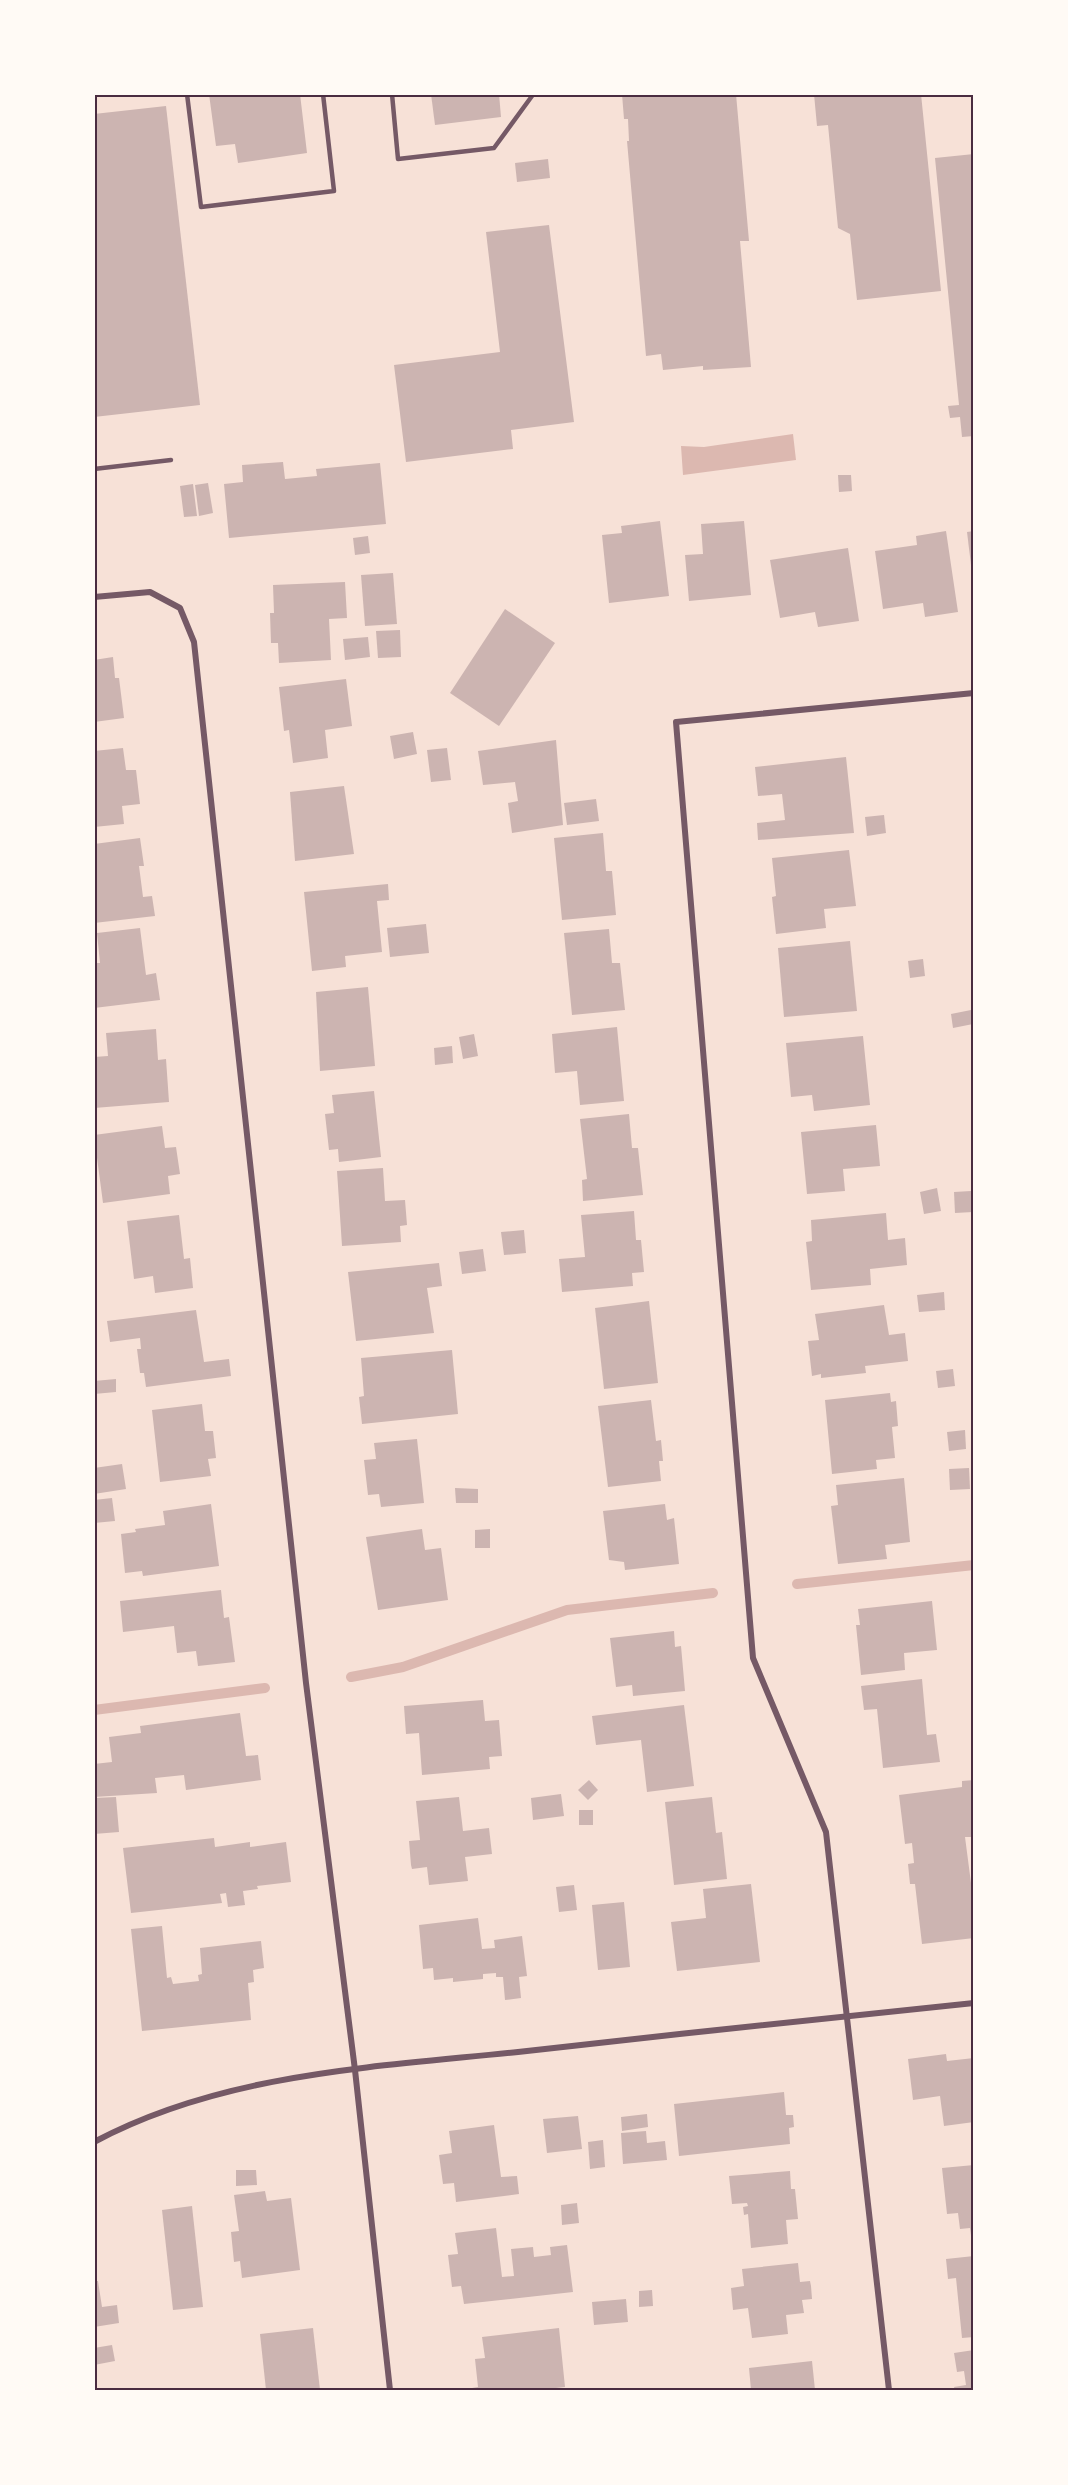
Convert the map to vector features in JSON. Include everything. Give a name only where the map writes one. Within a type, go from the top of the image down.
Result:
[{"type":"street","points":[[94,597],[150,592],[180,608],[194,642],[306,1683],[355,2070],[390,2391]]},
{"type":"street","points":[[889,2391],[826,1832],[753,1658],[676,722],[974,693]]},
{"type":"street","points":[[94,2142],[136,2120],[225,2091],[355,2070],[974,2003]]},
{"type":"lane","points":[[187,94],[201,207],[334,191],[323,94]]},
{"type":"lane","points":[[392,94],[398,159],[494,148],[532,96]]},
{"type":"lane","points":[[94,469],[171,460]]},
{"type":"shaded area","points":[[793,434],[796,460],[683,475],[681,446],[704,447]]},
{"type":"building","points":[[209,94],[300,94],[307,153],[238,163],[235,144],[216,146]]},
{"type":"building","points":[[431,94],[499,94],[501,117],[435,125]]},
{"type":"building","points":[[622,94],[736,94],[749,241],[740,241],[751,367],[703,370],[703,366],[663,370],[661,354],[646,356],[627,141],[629,141],[628,119],[624,119]]},
{"type":"building","points":[[814,94],[921,94],[941,291],[857,300],[850,234],[838,228],[828,125],[817,126]]},
{"type":"building","points":[[166,106],[200,405],[94,417],[94,114]]},
{"type":"building","points":[[974,154],[974,436],[962,437],[960,417],[950,418],[948,406],[959,405],[935,158]]},
{"type":"building","points":[[548,159],[550,178],[517,182],[515,163]]},
{"type":"building","points":[[549,225],[574,422],[511,430],[513,449],[406,462],[394,365],[500,352],[486,232]]},
{"type":"building","points":[[283,462],[285,479],[317,476],[316,469],[380,463],[386,524],[229,538],[224,484],[243,482],[242,465]]},
{"type":"building","points":[[838,475],[851,475],[852,491],[839,492]]},
{"type":"building","points":[[208,483],[213,513],[199,516],[195,485]]},
{"type":"building","points":[[193,484],[197,516],[184,517],[180,486]]},
{"type":"building","points":[[660,521],[669,596],[609,603],[602,535],[622,533],[621,526]]},
{"type":"building","points":[[744,521],[751,595],[689,601],[685,555],[703,554],[701,524]]},
{"type":"building","points":[[946,531],[958,612],[925,617],[923,603],[883,609],[875,551],[917,545],[916,536]]},
{"type":"building","points":[[974,531],[974,573],[972,573],[967,532]]},
{"type":"building","points":[[368,536],[370,553],[355,555],[353,538]]},
{"type":"building","points":[[848,548],[859,621],[818,627],[815,612],[780,618],[770,560]]},
{"type":"building","points":[[393,573],[397,624],[365,626],[361,575]]},
{"type":"building","points":[[345,582],[347,618],[329,619],[331,660],[279,663],[278,643],[271,643],[270,613],[274,613],[273,585]]},
{"type":"building","points":[[505,609],[555,643],[499,726],[450,693]]},
{"type":"building","points":[[400,630],[401,657],[378,658],[376,631]]},
{"type":"building","points":[[368,637],[370,657],[345,660],[343,639]]},
{"type":"building","points":[[113,657],[115,678],[119,678],[124,718],[94,722],[94,660]]},
{"type":"building","points":[[346,679],[352,726],[325,730],[328,758],[293,763],[289,730],[284,731],[279,687]]},
{"type":"building","points":[[413,732],[417,754],[394,759],[390,736]]},
{"type":"building","points":[[556,740],[563,825],[512,833],[508,803],[518,801],[515,782],[483,785],[478,751]]},
{"type":"building","points":[[123,748],[126,770],[136,770],[140,804],[122,806],[124,824],[94,827],[94,751]]},
{"type":"building","points":[[447,748],[451,780],[431,782],[427,750]]},
{"type":"building","points":[[846,757],[854,833],[758,840],[757,823],[785,820],[782,794],[758,796],[755,767]]},
{"type":"building","points":[[344,786],[354,854],[295,861],[290,792]]},
{"type":"building","points":[[596,799],[599,821],[567,825],[564,803]]},
{"type":"building","points":[[884,815],[886,833],[867,836],[865,817]]},
{"type":"building","points":[[603,833],[606,871],[612,871],[616,915],[562,920],[554,838]]},
{"type":"building","points":[[140,838],[144,866],[139,866],[143,897],[152,896],[155,916],[94,923],[94,844]]},
{"type":"building","points":[[849,850],[856,906],[824,909],[826,928],[776,934],[772,897],[776,896],[772,858]]},
{"type":"building","points":[[388,884],[389,900],[377,901],[382,952],[345,956],[346,967],[312,971],[304,892]]},
{"type":"building","points":[[426,924],[429,953],[390,957],[387,928]]},
{"type":"building","points":[[140,928],[146,975],[156,973],[160,1000],[94,1008],[94,963],[100,963],[97,933]]},
{"type":"building","points":[[609,929],[612,963],[620,963],[625,1010],[572,1015],[564,933]]},
{"type":"building","points":[[850,941],[857,1011],[784,1017],[778,948]]},
{"type":"building","points":[[923,959],[925,976],[910,978],[908,961]]},
{"type":"building","points":[[368,987],[375,1066],[320,1071],[316,992]]},
{"type":"building","points":[[971,1010],[973,1024],[953,1028],[951,1014]]},
{"type":"building","points":[[617,1027],[624,1101],[580,1105],[577,1071],[555,1073],[552,1034]]},
{"type":"building","points":[[156,1029],[158,1060],[166,1059],[169,1102],[94,1108],[94,1057],[108,1056],[106,1033]]},
{"type":"building","points":[[474,1034],[478,1056],[463,1059],[459,1037]]},
{"type":"building","points":[[863,1036],[870,1105],[814,1111],[812,1095],[791,1097],[786,1043]]},
{"type":"building","points":[[452,1046],[453,1063],[435,1065],[434,1048]]},
{"type":"building","points":[[374,1091],[381,1157],[339,1162],[338,1149],[329,1150],[325,1114],[334,1113],[332,1095]]},
{"type":"building","points":[[629,1114],[632,1148],[638,1148],[643,1195],[583,1201],[582,1180],[587,1179],[580,1119]]},
{"type":"building","points":[[876,1125],[880,1166],[843,1169],[845,1191],[807,1194],[801,1132]]},
{"type":"building","points":[[162,1126],[165,1148],[176,1147],[180,1174],[168,1176],[170,1194],[103,1203],[94,1135]]},
{"type":"building","points":[[383,1168],[385,1201],[405,1200],[407,1225],[400,1226],[401,1242],[342,1246],[337,1171]]},
{"type":"building","points":[[937,1188],[941,1211],[924,1214],[920,1192]]},
{"type":"building","points":[[971,1191],[973,1212],[955,1213],[954,1192]]},
{"type":"building","points":[[634,1211],[636,1240],[641,1240],[644,1272],[632,1273],[633,1286],[562,1292],[559,1259],[585,1257],[581,1215]]},
{"type":"building","points":[[886,1213],[888,1240],[905,1238],[907,1265],[870,1269],[871,1285],[811,1290],[806,1242],[812,1241],[811,1220]]},
{"type":"building","points":[[179,1215],[184,1259],[190,1258],[193,1288],[155,1293],[153,1276],[134,1279],[127,1221]]},
{"type":"building","points":[[524,1230],[526,1253],[504,1255],[501,1232]]},
{"type":"building","points":[[483,1249],[486,1271],[462,1274],[459,1252]]},
{"type":"building","points":[[439,1263],[442,1286],[427,1288],[434,1333],[356,1341],[348,1272]]},
{"type":"building","points":[[944,1292],[945,1310],[919,1312],[917,1295]]},
{"type":"building","points":[[649,1301],[658,1383],[604,1389],[595,1308]]},
{"type":"building","points":[[884,1305],[889,1335],[905,1333],[908,1361],[865,1366],[866,1373],[821,1378],[821,1374],[812,1376],[808,1341],[819,1340],[815,1314]]},
{"type":"building","points":[[196,1310],[204,1362],[229,1359],[231,1376],[146,1387],[144,1373],[140,1373],[137,1349],[141,1349],[140,1338],[110,1342],[107,1321]]},
{"type":"building","points":[[452,1350],[458,1414],[362,1424],[359,1397],[364,1396],[361,1358]]},
{"type":"building","points":[[953,1369],[955,1386],[938,1388],[936,1371]]},
{"type":"building","points":[[116,1379],[116,1392],[94,1394],[94,1381]]},
{"type":"building","points":[[890,1393],[891,1402],[896,1401],[898,1426],[892,1427],[895,1458],[876,1460],[877,1469],[832,1474],[825,1400]]},
{"type":"building","points":[[651,1400],[656,1441],[661,1440],[663,1461],[659,1461],[661,1481],[608,1487],[598,1406]]},
{"type":"building","points":[[202,1404],[205,1431],[213,1431],[216,1458],[208,1459],[211,1476],[160,1482],[152,1410]]},
{"type":"building","points":[[965,1430],[966,1449],[949,1451],[947,1432]]},
{"type":"building","points":[[417,1439],[424,1503],[381,1507],[379,1494],[368,1495],[364,1460],[376,1459],[374,1443]]},
{"type":"building","points":[[122,1464],[126,1489],[94,1494],[94,1468]]},
{"type":"building","points":[[969,1468],[970,1489],[950,1490],[949,1469]]},
{"type":"building","points":[[904,1478],[910,1542],[885,1545],[887,1559],[838,1564],[831,1506],[838,1505],[836,1485]]},
{"type":"building","points":[[455,1488],[478,1489],[478,1503],[456,1503]]},
{"type":"building","points":[[112,1498],[115,1521],[94,1523],[94,1500]]},
{"type":"building","points":[[211,1504],[219,1566],[143,1576],[142,1571],[125,1573],[121,1534],[136,1532],[135,1529],[165,1525],[163,1511]]},
{"type":"building","points":[[665,1504],[667,1520],[674,1518],[679,1564],[625,1570],[624,1562],[609,1560],[603,1511]]},
{"type":"building","points":[[422,1529],[425,1550],[441,1548],[448,1600],[378,1610],[366,1537]]},
{"type":"building","points":[[490,1529],[490,1548],[475,1548],[475,1530]]},
{"type":"building","points":[[221,1590],[224,1618],[229,1617],[235,1662],[198,1666],[196,1651],[177,1653],[174,1626],[123,1632],[120,1601]]},
{"type":"building","points":[[932,1601],[937,1650],[904,1653],[905,1670],[861,1675],[856,1625],[860,1625],[858,1609]]},
{"type":"building","points":[[674,1631],[675,1647],[681,1646],[685,1691],[633,1696],[632,1685],[616,1687],[610,1638]]},
{"type":"building","points":[[922,1679],[927,1735],[936,1734],[940,1762],[883,1768],[877,1709],[864,1710],[861,1686]]},
{"type":"building","points":[[483,1700],[485,1721],[499,1720],[502,1756],[489,1757],[490,1769],[422,1775],[419,1733],[406,1734],[404,1706]]},
{"type":"building","points":[[684,1705],[694,1786],[647,1792],[641,1740],[596,1745],[592,1716]]},
{"type":"building","points":[[240,1713],[246,1756],[258,1755],[261,1780],[186,1790],[184,1775],[155,1778],[157,1793],[94,1797],[94,1764],[112,1762],[109,1737],[141,1733],[140,1726]]},
{"type":"building","points":[[589,1780],[598,1790],[588,1800],[578,1790]]},
{"type":"building","points":[[974,1780],[974,1830],[971,1830],[971,1837],[965,1837],[974,1906],[974,1938],[922,1944],[915,1884],[910,1884],[908,1864],[914,1863],[912,1843],[905,1844],[899,1795],[962,1787],[962,1781]]},
{"type":"building","points":[[561,1794],[564,1816],[533,1820],[531,1798]]},
{"type":"building","points":[[116,1797],[119,1832],[94,1834],[94,1798]]},
{"type":"building","points":[[459,1797],[463,1831],[489,1828],[492,1854],[465,1857],[468,1881],[429,1885],[427,1867],[412,1869],[411,1865],[409,1841],[420,1840],[416,1801]]},
{"type":"building","points":[[712,1797],[716,1833],[722,1832],[727,1879],[674,1885],[665,1802]]},
{"type":"building","points":[[579,1810],[593,1810],[593,1825],[579,1825]]},
{"type":"building","points":[[214,1838],[215,1847],[250,1842],[250,1847],[286,1842],[291,1882],[257,1886],[258,1889],[243,1891],[245,1905],[228,1907],[226,1893],[220,1894],[222,1903],[131,1913],[123,1848]]},
{"type":"building","points":[[751,1884],[760,1962],[677,1971],[671,1922],[706,1918],[703,1889]]},
{"type":"building","points":[[574,1885],[577,1910],[559,1912],[556,1887]]},
{"type":"building","points":[[624,1902],[630,1967],[598,1970],[592,1905]]},
{"type":"building","points":[[478,1918],[482,1949],[495,1948],[494,1940],[522,1936],[527,1976],[519,1977],[521,1998],[505,2000],[503,1977],[496,1977],[496,1973],[483,1974],[483,1979],[453,1982],[453,1978],[434,1980],[433,1968],[423,1969],[419,1925]]},
{"type":"building","points":[[162,1926],[167,1978],[171,1977],[173,1984],[199,1981],[198,1975],[202,1974],[200,1948],[261,1941],[264,1968],[253,1970],[254,1982],[248,1983],[251,2020],[142,2031],[131,1929]]},
{"type":"building","points":[[946,2054],[947,2061],[974,2058],[974,2122],[944,2126],[940,2096],[913,2100],[908,2059]]},
{"type":"building","points":[[784,2092],[786,2115],[793,2115],[794,2127],[789,2128],[790,2144],[679,2156],[674,2104]]},
{"type":"building","points":[[647,2114],[648,2127],[622,2131],[621,2117]]},
{"type":"building","points":[[578,2116],[582,2149],[547,2153],[543,2119]]},
{"type":"building","points":[[494,2125],[501,2177],[517,2176],[519,2194],[456,2202],[454,2183],[443,2184],[439,2155],[452,2153],[449,2131]]},
{"type":"building","points":[[646,2131],[647,2143],[665,2141],[667,2160],[623,2164],[621,2133]]},
{"type":"building","points":[[603,2140],[605,2167],[590,2169],[588,2142]]},
{"type":"building","points":[[974,2165],[974,2243],[972,2243],[970,2228],[960,2229],[958,2213],[947,2214],[942,2168]]},
{"type":"building","points":[[236,2170],[256,2170],[257,2185],[236,2186]]},
{"type":"building","points":[[790,2171],[791,2189],[795,2189],[798,2219],[786,2220],[788,2244],[751,2248],[748,2214],[744,2215],[743,2207],[748,2206],[747,2203],[732,2204],[729,2176]]},
{"type":"building","points":[[265,2191],[267,2201],[291,2198],[300,2270],[242,2278],[240,2261],[234,2262],[231,2232],[239,2231],[234,2195]]},
{"type":"building","points":[[577,2203],[579,2223],[562,2225],[561,2205]]},
{"type":"building","points":[[192,2206],[203,2307],[173,2310],[162,2210]]},
{"type":"building","points":[[496,2228],[502,2277],[514,2276],[511,2249],[533,2247],[534,2257],[551,2255],[550,2247],[567,2245],[573,2292],[464,2304],[461,2286],[452,2287],[448,2255],[458,2254],[455,2233]]},
{"type":"building","points":[[974,2256],[974,2337],[962,2338],[956,2278],[948,2279],[946,2259]]},
{"type":"building","points":[[798,2263],[800,2282],[810,2281],[811,2286],[812,2299],[802,2300],[804,2313],[786,2315],[788,2334],[752,2338],[748,2308],[733,2310],[731,2288],[744,2286],[742,2269]]},
{"type":"building","points":[[94,2281],[98,2281],[102,2307],[117,2305],[119,2323],[94,2327]]},
{"type":"building","points":[[652,2290],[653,2306],[639,2307],[639,2291]]},
{"type":"building","points":[[626,2299],[628,2322],[594,2325],[592,2302]]},
{"type":"building","points":[[313,2328],[320,2390],[266,2390],[260,2334]]},
{"type":"building","points":[[559,2328],[565,2387],[538,2390],[460,2390],[478,2387],[475,2359],[485,2358],[482,2337]]},
{"type":"building","points":[[112,2345],[115,2361],[94,2365],[94,2348]]},
{"type":"building","points":[[974,2350],[974,2390],[955,2390],[954,2387],[966,2385],[964,2371],[957,2372],[954,2353]]},
{"type":"building","points":[[812,2361],[815,2390],[751,2390],[749,2368]]},
{"type":"waterway","points":[[797,1584],[974,1565]]},
{"type":"waterway","points":[[351,1677],[403,1667],[567,1610],[713,1593]]},
{"type":"waterway","points":[[94,1710],[265,1688]]}]
